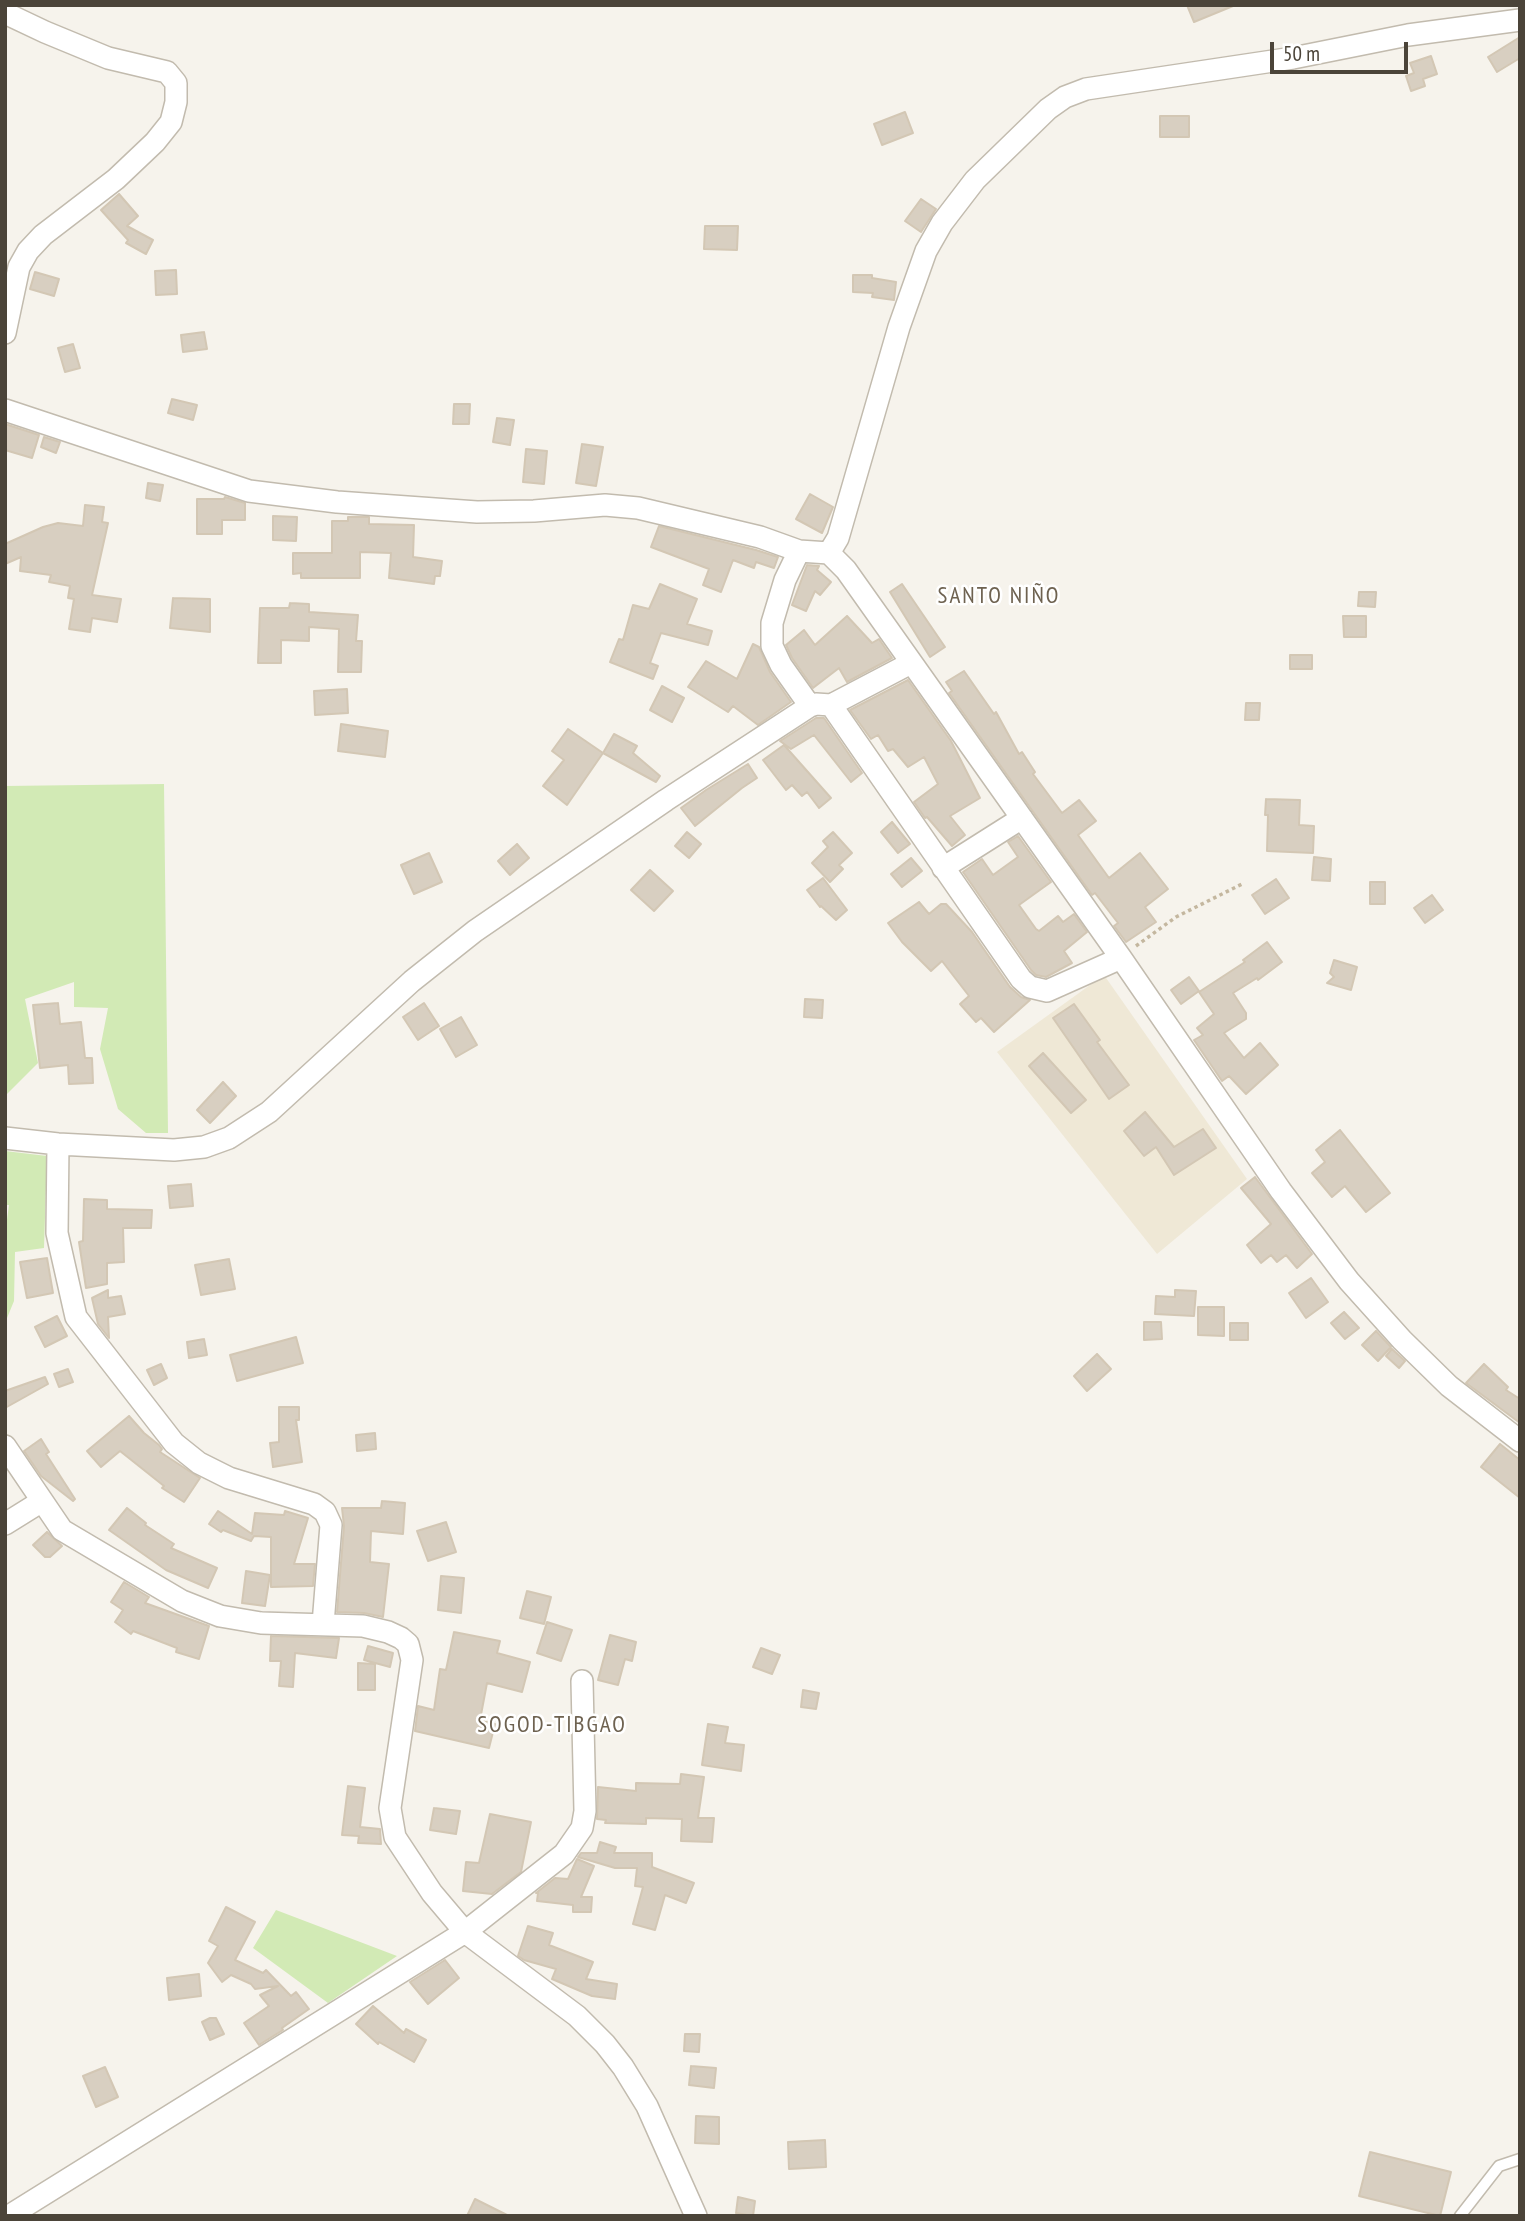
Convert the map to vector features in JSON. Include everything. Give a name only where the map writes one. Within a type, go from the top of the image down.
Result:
[{"type":"street","points":[[5,13],[45,33],[108,58],[167,72],[177,83],[171,122],[155,142],[116,179],[43,235],[28,251],[19,267],[5,333]]},
{"type":"street","points":[[829,554],[838,538],[900,327],[926,251],[942,223],[975,180],[1048,109],[1065,97],[1086,89],[1293,58],[1409,35],[1520,20]]},
{"type":"street","points":[[5,410],[249,491],[337,502],[477,512],[534,511],[605,505],[638,508],[714,525],[799,551],[829,554],[846,570],[1121,958],[1281,1191],[1349,1281],[1402,1340],[1449,1386],[1520,1441]]},
{"type":"street","points":[[799,551],[785,580],[772,624],[772,646],[781,664],[820,706],[943,868],[1021,979],[1030,987],[1047,990],[1121,958]]},
{"type":"street","points":[[5,1138],[58,1144],[174,1150],[204,1147],[229,1138],[269,1112],[412,981],[475,931],[655,808],[820,706],[911,663]]},
{"type":"street","points":[[943,868],[1022,818]]},
{"type":"street","points":[[58,1144],[57,1233],[76,1317],[174,1443],[190,1456],[229,1478],[314,1504],[325,1512],[331,1525],[323,1624]]},
{"type":"street","points":[[5,1446],[62,1530],[183,1601],[220,1616],[261,1623],[363,1626],[388,1632],[408,1644],[412,1660],[390,1808],[396,1837],[408,1860],[465,1932],[577,2017],[605,2043],[647,2106],[696,2216]]},
{"type":"street","points":[[5,1524],[42,1501]]},
{"type":"street","points":[[9,2216],[465,1932],[564,1854],[582,1828],[585,1811],[582,1681]]},
{"type":"lane","points":[[1460,2216],[1499,2166],[1520,2159]]},
{"type":"path","points":[[1121,958],[1176,917],[1244,883]]},
{"type":"shaded area","points":[[1104,975],[1247,1179],[1157,1254],[997,1052]]},
{"type":"green space","points":[[164,784],[168,1133],[146,1133],[118,1109],[100,1049],[108,1008],[74,1007],[74,982],[25,999],[38,1063],[5,1096],[5,786]]},
{"type":"green space","points":[[5,1151],[47,1156],[44,1248],[15,1252],[14,1301],[5,1323],[5,1234],[9,1205],[5,1205]]},
{"type":"green space","points":[[276,1910],[397,1956],[328,2003],[253,1948]]},
{"type":"building","points":[[1187,5],[1233,5],[1233,6],[1194,22]]},
{"type":"building","points":[[1520,37],[1520,58],[1497,72],[1488,57]]},
{"type":"building","points":[[1431,56],[1437,74],[1423,79],[1425,86],[1411,91],[1406,76],[1414,73],[1410,63]]},
{"type":"building","points":[[905,112],[913,133],[882,145],[874,124]]},
{"type":"building","points":[[1160,116],[1189,116],[1189,137],[1160,137]]},
{"type":"building","points":[[119,194],[138,216],[127,226],[153,240],[146,254],[126,243],[128,240],[101,210]]},
{"type":"building","points":[[921,199],[936,209],[921,232],[905,221]]},
{"type":"building","points":[[705,226],[738,226],[737,250],[704,249]]},
{"type":"building","points":[[176,270],[177,294],[156,295],[155,271]]},
{"type":"building","points":[[35,272],[59,279],[54,296],[30,289]]},
{"type":"building","points":[[853,275],[872,275],[872,278],[896,282],[894,300],[872,297],[873,293],[853,292]]},
{"type":"building","points":[[204,332],[207,349],[183,352],[181,335]]},
{"type":"building","points":[[73,344],[80,368],[65,372],[58,348]]},
{"type":"building","points":[[172,399],[197,405],[193,420],[168,413]]},
{"type":"building","points":[[454,404],[470,404],[469,424],[453,424]]},
{"type":"building","points":[[497,418],[514,420],[510,445],[493,442]]},
{"type":"building","points":[[5,424],[39,435],[32,458],[5,450]]},
{"type":"building","points":[[44,437],[60,442],[56,453],[41,447]]},
{"type":"building","points":[[582,444],[603,447],[596,486],[576,483]]},
{"type":"building","points":[[526,449],[547,451],[544,484],[523,482]]},
{"type":"building","points":[[148,483],[163,485],[160,501],[146,498]]},
{"type":"building","points":[[810,494],[833,507],[822,533],[796,519]]},
{"type":"building","points":[[225,497],[245,503],[245,520],[222,520],[222,534],[197,534],[197,499]]},
{"type":"building","points":[[85,505],[104,507],[102,522],[108,523],[92,595],[121,599],[117,622],[92,618],[90,632],[69,629],[74,599],[68,598],[70,586],[49,582],[51,575],[20,571],[21,557],[5,564],[5,544],[58,523],[83,526]]},
{"type":"building","points":[[273,516],[297,517],[296,541],[273,540]]},
{"type":"building","points":[[348,517],[369,517],[369,524],[414,525],[413,557],[442,561],[440,576],[435,576],[434,584],[389,578],[391,553],[360,552],[360,578],[301,578],[301,573],[293,574],[293,553],[332,553],[332,521],[348,521]]},
{"type":"building","points":[[659,526],[778,557],[774,568],[756,562],[754,568],[733,560],[721,592],[703,585],[709,569],[651,547]]},
{"type":"building","points":[[807,565],[819,566],[817,570],[831,582],[820,595],[815,591],[806,611],[792,605]]},
{"type":"building","points":[[660,584],[697,599],[687,624],[712,631],[708,645],[661,633],[650,663],[658,666],[653,679],[610,662],[619,639],[623,640],[633,605],[649,609]]},
{"type":"building","points":[[902,584],[945,647],[930,657],[890,592]]},
{"type":"building","points":[[1359,592],[1376,592],[1375,607],[1358,606]]},
{"type":"building","points":[[173,598],[210,599],[210,632],[170,628]]},
{"type":"building","points":[[290,603],[309,604],[309,612],[358,615],[356,641],[362,641],[361,672],[338,672],[339,629],[309,627],[309,641],[281,640],[281,663],[258,663],[260,608],[289,608]]},
{"type":"building","points":[[847,616],[872,643],[879,639],[892,658],[847,682],[839,668],[813,688],[786,645],[804,630],[815,645]]},
{"type":"building","points":[[1343,616],[1366,616],[1366,637],[1344,637]]},
{"type":"building","points":[[753,644],[759,647],[770,672],[791,702],[758,725],[733,706],[728,712],[688,687],[706,661],[737,679]]},
{"type":"building","points":[[1290,655],[1312,655],[1312,669],[1290,669]]},
{"type":"building","points":[[964,671],[994,714],[996,712],[1019,754],[1022,752],[1035,772],[1033,774],[1062,813],[1079,800],[1096,821],[1078,835],[1109,878],[1140,853],[1168,889],[1145,907],[1156,922],[1126,942],[1114,926],[1118,923],[1095,893],[1092,895],[949,693],[952,691],[946,682]]},
{"type":"building","points":[[908,680],[951,741],[980,798],[950,816],[965,835],[952,846],[927,817],[925,818],[914,802],[938,784],[924,757],[908,767],[893,749],[888,751],[878,735],[871,739],[850,710]]},
{"type":"building","points":[[662,686],[684,698],[672,722],[650,710]]},
{"type":"building","points":[[347,689],[348,713],[315,715],[314,691]]},
{"type":"building","points":[[1246,703],[1260,703],[1259,720],[1245,720]]},
{"type":"building","points":[[816,718],[824,718],[862,773],[851,782],[814,735],[791,749],[780,741]]},
{"type":"building","points":[[341,724],[388,731],[385,757],[338,751]]},
{"type":"building","points":[[568,729],[603,753],[567,805],[543,786],[564,760],[552,751]]},
{"type":"building","points":[[614,734],[637,746],[633,753],[660,776],[656,782],[603,753]]},
{"type":"building","points":[[784,745],[831,798],[819,808],[807,792],[802,796],[792,785],[786,790],[763,760]]},
{"type":"building","points":[[748,764],[757,778],[695,826],[681,808]]},
{"type":"building","points":[[1266,799],[1300,800],[1299,825],[1314,826],[1313,853],[1267,851]]},
{"type":"building","points":[[892,822],[910,844],[898,853],[881,832]]},
{"type":"building","points":[[687,832],[701,844],[689,858],[675,846]]},
{"type":"building","points":[[833,832],[852,853],[839,865],[843,869],[830,882],[812,863],[828,847],[823,841]]},
{"type":"building","points":[[1018,836],[1051,882],[1019,905],[1036,929],[1039,931],[1058,916],[1063,922],[1074,914],[1087,932],[1064,951],[1072,963],[1046,977],[1036,975],[1031,970],[963,872],[982,859],[993,875],[1018,857],[1008,842]]},
{"type":"building","points":[[517,844],[529,858],[510,875],[498,861]]},
{"type":"building","points":[[429,853],[442,882],[414,894],[401,865]]},
{"type":"building","points":[[1314,857],[1331,859],[1330,881],[1312,880]]},
{"type":"building","points":[[911,858],[922,871],[902,887],[891,874]]},
{"type":"building","points":[[650,870],[673,891],[654,911],[631,890]]},
{"type":"building","points":[[823,878],[847,910],[836,920],[820,907],[807,890]]},
{"type":"building","points":[[1276,879],[1289,898],[1265,914],[1252,895]]},
{"type":"building","points":[[1370,882],[1385,882],[1385,904],[1370,904]]},
{"type":"building","points":[[1432,895],[1443,910],[1425,923],[1414,908]]},
{"type":"building","points":[[919,902],[929,914],[941,904],[946,904],[972,932],[1010,987],[1021,997],[1030,1000],[994,1032],[981,1018],[976,1022],[960,1004],[969,996],[942,961],[931,971],[902,942],[888,923]]},
{"type":"building","points":[[1267,942],[1282,962],[1258,980],[1257,978],[1233,993],[1246,1013],[1246,1019],[1224,1033],[1244,1058],[1260,1043],[1278,1065],[1246,1094],[1229,1076],[1222,1081],[1194,1040],[1203,1035],[1197,1028],[1214,1014],[1199,992],[1245,962],[1243,960]]},
{"type":"building","points":[[1334,960],[1357,967],[1351,990],[1327,983],[1334,977],[1330,973]]},
{"type":"building","points":[[1189,977],[1199,991],[1181,1004],[1171,990]]},
{"type":"building","points":[[805,999],[823,1000],[822,1018],[804,1017]]},
{"type":"building","points":[[58,1003],[60,1024],[81,1022],[85,1058],[92,1058],[93,1083],[69,1084],[68,1065],[40,1068],[33,1005]]},
{"type":"building","points":[[424,1003],[439,1026],[418,1040],[403,1017]]},
{"type":"building","points":[[1074,1004],[1100,1040],[1097,1042],[1129,1085],[1109,1099],[1053,1018]]},
{"type":"building","points":[[461,1017],[477,1045],[456,1057],[440,1029]]},
{"type":"building","points":[[1043,1053],[1086,1100],[1071,1113],[1029,1066]]},
{"type":"building","points":[[223,1082],[236,1096],[210,1123],[197,1110]]},
{"type":"building","points":[[1145,1112],[1174,1147],[1203,1129],[1216,1148],[1174,1175],[1156,1147],[1144,1156],[1124,1131]]},
{"type":"building","points":[[1340,1130],[1390,1193],[1366,1212],[1345,1186],[1332,1197],[1312,1173],[1325,1162],[1316,1150]]},
{"type":"building","points":[[1255,1177],[1312,1254],[1297,1268],[1286,1255],[1277,1262],[1271,1255],[1261,1263],[1247,1245],[1271,1224],[1241,1188]]},
{"type":"building","points":[[191,1184],[193,1206],[170,1208],[168,1186]]},
{"type":"building","points":[[84,1199],[107,1200],[107,1209],[152,1210],[151,1228],[123,1228],[124,1262],[107,1263],[107,1284],[86,1288],[79,1242],[83,1241]]},
{"type":"building","points":[[47,1258],[53,1293],[27,1298],[20,1262]]},
{"type":"building","points":[[229,1259],[235,1289],[201,1295],[195,1265]]},
{"type":"building","points":[[1311,1278],[1328,1302],[1306,1318],[1289,1293]]},
{"type":"building","points":[[108,1290],[108,1298],[121,1296],[125,1314],[108,1317],[109,1338],[98,1324],[92,1298]]},
{"type":"building","points":[[1175,1290],[1196,1291],[1194,1316],[1155,1314],[1156,1296],[1175,1297]]},
{"type":"building","points":[[1198,1307],[1224,1307],[1224,1336],[1198,1335]]},
{"type":"building","points":[[1344,1312],[1359,1328],[1345,1339],[1331,1323]]},
{"type":"building","points":[[57,1316],[67,1336],[45,1347],[35,1327]]},
{"type":"building","points":[[1144,1322],[1161,1322],[1162,1339],[1144,1340]]},
{"type":"building","points":[[1230,1323],[1248,1323],[1248,1340],[1230,1340]]},
{"type":"building","points":[[1376,1331],[1391,1347],[1378,1361],[1362,1345]]},
{"type":"building","points":[[296,1337],[303,1363],[237,1381],[230,1355]]},
{"type":"building","points":[[204,1339],[207,1355],[189,1358],[187,1342]]},
{"type":"building","points":[[1392,1349],[1405,1361],[1399,1368],[1386,1356]]},
{"type":"building","points":[[1097,1354],[1111,1369],[1087,1391],[1074,1376]]},
{"type":"building","points":[[161,1364],[167,1378],[154,1385],[147,1370]]},
{"type":"building","points":[[1484,1364],[1508,1387],[1506,1390],[1520,1399],[1520,1423],[1466,1383]]},
{"type":"building","points":[[68,1369],[73,1382],[59,1387],[54,1374]]},
{"type":"building","points":[[45,1377],[48,1384],[5,1408],[5,1391]]},
{"type":"building","points":[[279,1407],[299,1407],[299,1420],[296,1420],[302,1462],[273,1467],[270,1443],[279,1442]]},
{"type":"building","points":[[129,1416],[159,1445],[162,1449],[160,1452],[200,1478],[184,1502],[162,1488],[164,1486],[120,1451],[101,1467],[87,1451]]},
{"type":"building","points":[[375,1433],[376,1449],[357,1451],[356,1435]]},
{"type":"building","points":[[41,1439],[49,1452],[46,1454],[75,1499],[73,1501],[41,1476],[24,1451]]},
{"type":"building","points":[[1500,1444],[1520,1460],[1520,1498],[1481,1467]]},
{"type":"building","points":[[382,1501],[405,1503],[403,1534],[371,1531],[370,1562],[389,1564],[383,1617],[337,1612],[344,1526],[342,1508],[381,1508]]},
{"type":"building","points":[[127,1508],[146,1523],[145,1525],[174,1544],[171,1548],[217,1568],[208,1588],[166,1570],[109,1530]]},
{"type":"building","points":[[218,1511],[252,1534],[255,1513],[284,1515],[285,1511],[308,1518],[294,1564],[315,1564],[313,1586],[271,1587],[271,1537],[254,1536],[251,1541],[223,1530],[221,1532],[209,1524]]},
{"type":"building","points":[[446,1522],[456,1552],[428,1561],[417,1531]]},
{"type":"building","points":[[47,1532],[62,1546],[50,1557],[45,1557],[33,1545]]},
{"type":"building","points":[[246,1571],[270,1575],[265,1606],[242,1603]]},
{"type":"building","points":[[441,1576],[464,1578],[461,1613],[438,1610]]},
{"type":"building","points":[[124,1582],[149,1597],[145,1603],[209,1626],[199,1659],[176,1652],[177,1648],[133,1631],[131,1634],[115,1622],[123,1610],[111,1602]]},
{"type":"building","points":[[527,1591],[551,1597],[544,1624],[520,1618]]},
{"type":"building","points":[[547,1622],[572,1630],[561,1661],[537,1653]]},
{"type":"building","points":[[454,1632],[500,1641],[497,1653],[530,1662],[522,1692],[487,1683],[480,1720],[495,1724],[489,1748],[415,1731],[418,1706],[434,1710],[440,1669],[446,1670]]},
{"type":"building","points":[[610,1635],[636,1642],[632,1661],[625,1659],[618,1685],[598,1680]]},
{"type":"building","points":[[271,1636],[339,1638],[336,1658],[295,1653],[293,1687],[279,1686],[281,1661],[270,1661]]},
{"type":"building","points":[[368,1646],[393,1653],[390,1667],[364,1660]]},
{"type":"building","points":[[761,1648],[780,1655],[772,1674],[753,1667]]},
{"type":"building","points":[[358,1663],[375,1664],[375,1690],[358,1690]]},
{"type":"building","points":[[803,1690],[819,1693],[816,1709],[801,1707]]},
{"type":"building","points":[[708,1724],[728,1727],[725,1743],[744,1745],[741,1771],[702,1765]]},
{"type":"building","points":[[681,1774],[704,1777],[698,1818],[714,1818],[712,1842],[681,1841],[682,1819],[646,1818],[646,1824],[605,1823],[606,1820],[597,1819],[598,1787],[636,1791],[636,1783],[680,1784]]},
{"type":"building","points":[[348,1786],[365,1788],[360,1827],[380,1829],[381,1844],[358,1843],[359,1836],[342,1835]]},
{"type":"building","points":[[434,1808],[460,1811],[456,1834],[430,1830]]},
{"type":"building","points":[[490,1814],[531,1822],[521,1872],[492,1894],[463,1891],[466,1862],[479,1863]]},
{"type":"building","points":[[600,1842],[616,1847],[614,1853],[652,1853],[652,1867],[694,1883],[686,1903],[665,1895],[655,1930],[633,1924],[643,1887],[635,1886],[637,1868],[615,1868],[578,1857],[581,1853],[597,1853]]},
{"type":"building","points":[[577,1859],[594,1866],[581,1897],[592,1897],[591,1912],[573,1912],[573,1905],[537,1901],[536,1893],[555,1878],[568,1879]]},
{"type":"building","points":[[226,1907],[255,1922],[235,1960],[263,1973],[266,1970],[291,1996],[296,1992],[309,2009],[259,2045],[244,2023],[269,2006],[260,1995],[278,1986],[255,1989],[251,1984],[231,1975],[222,1982],[208,1963],[218,1946],[209,1941]]},
{"type":"building","points":[[528,1926],[553,1933],[549,1945],[593,1962],[586,1979],[617,1984],[615,1999],[592,1996],[552,1979],[556,1969],[518,1956]]},
{"type":"building","points":[[445,1960],[459,1978],[428,2004],[410,1982]]},
{"type":"building","points":[[199,1974],[201,1996],[169,2000],[167,1978]]},
{"type":"building","points":[[373,2006],[404,2033],[406,2029],[426,2040],[414,2062],[379,2042],[378,2044],[356,2024]]},
{"type":"building","points":[[216,2018],[224,2034],[210,2040],[202,2022]]},
{"type":"building","points":[[685,2034],[700,2034],[699,2052],[684,2051]]},
{"type":"building","points":[[691,2066],[716,2068],[714,2088],[689,2085]]},
{"type":"building","points":[[105,2067],[118,2097],[96,2107],[83,2076]]},
{"type":"building","points":[[696,2116],[719,2117],[719,2144],[695,2143]]},
{"type":"building","points":[[825,2140],[826,2167],[789,2169],[788,2142]]},
{"type":"building","points":[[1370,2152],[1451,2172],[1440,2216],[1359,2196]]},
{"type":"building","points":[[738,2197],[755,2201],[753,2216],[736,2213]]},
{"type":"building","points":[[475,2199],[509,2216],[467,2216]]},
{"type":"district","name":"SANTO NIÑO","points":[[999,596]]},
{"type":"district","name":"SOGOD-TIBGAO","points":[[552,1725]]}]
